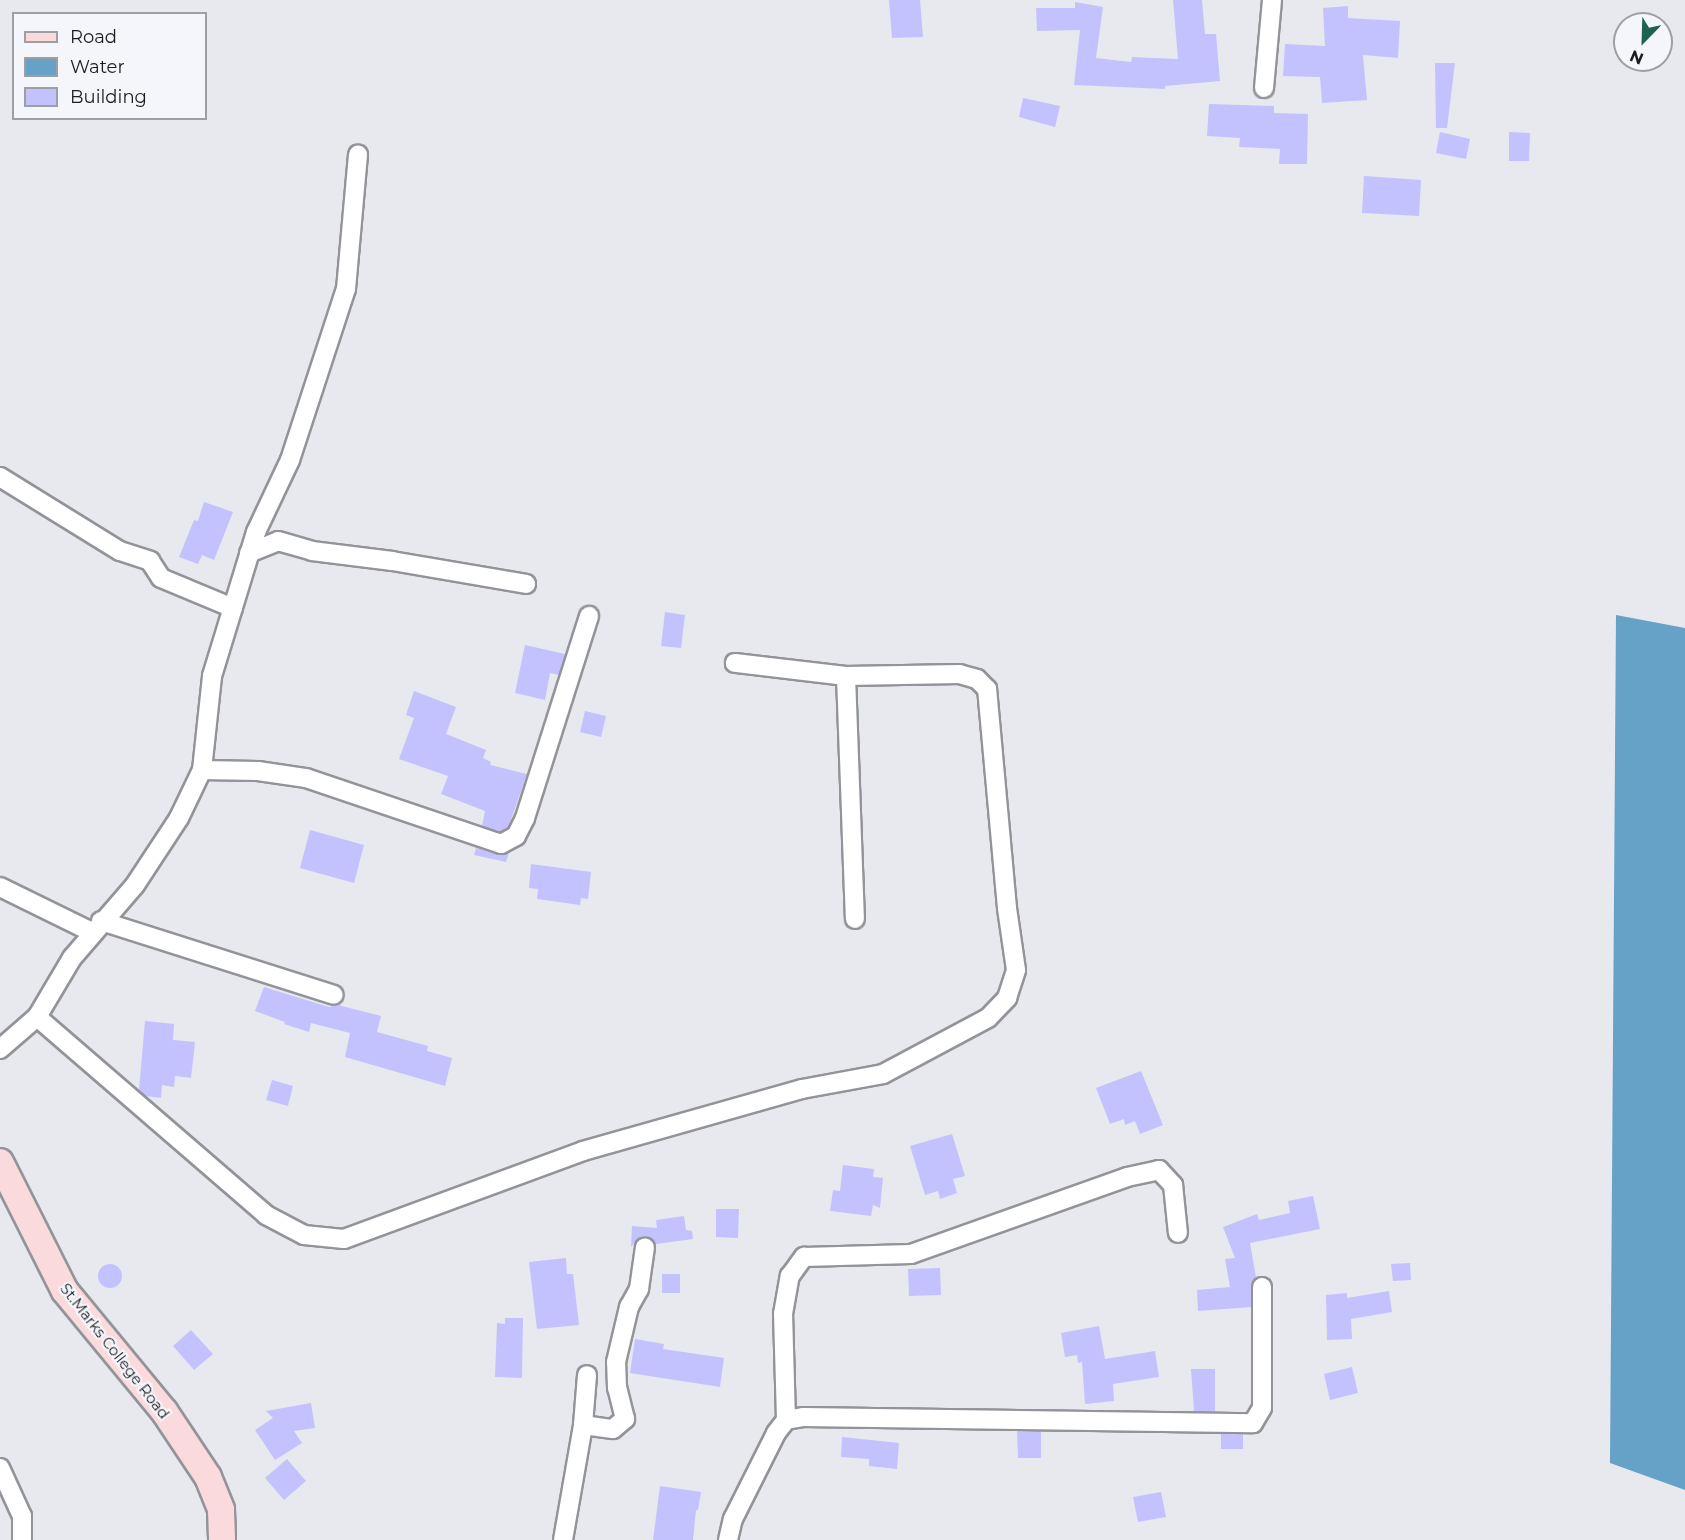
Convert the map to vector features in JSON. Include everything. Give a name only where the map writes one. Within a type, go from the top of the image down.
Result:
[{"type":"main road","name":"St.Marks College Road","points":[[0,1162],[65,1291],[164,1412],[208,1477],[221,1510],[222,1540]]},
{"type":"street","points":[[1264,88],[1272,0]]},
{"type":"street","points":[[0,1048],[37,1017],[72,958],[96,927],[135,885],[179,818],[202,770],[212,676],[256,532],[290,460],[346,289],[358,154]]},
{"type":"street","points":[[0,477],[120,551],[150,561],[161,578],[233,608]]},
{"type":"street","points":[[249,553],[278,541],[312,551],[392,561],[526,584]]},
{"type":"street","points":[[202,770],[258,771],[306,778],[501,844],[516,837],[525,818],[589,616]]},
{"type":"street","points":[[37,1017],[267,1215],[304,1234],[344,1239],[583,1150],[802,1089],[883,1074],[988,1018],[1006,998],[1016,970],[1007,908],[987,689],[977,679],[960,674],[846,676],[735,663]]},
{"type":"street","points":[[846,676],[855,919]]},
{"type":"street","points":[[0,886],[96,927],[334,995]]},
{"type":"street","points":[[729,1540],[733,1519],[776,1433],[786,1420],[783,1314],[790,1276],[804,1257],[911,1254],[1127,1177],[1159,1170],[1173,1185],[1178,1233]]},
{"type":"street","points":[[583,1425],[613,1429],[625,1419],[617,1388],[616,1362],[629,1307],[639,1289],[645,1247]]},
{"type":"street","points":[[786,1420],[803,1417],[1253,1423],[1262,1408],[1262,1287]]},
{"type":"street","points":[[563,1540],[583,1425],[587,1375]]},
{"type":"street","points":[[0,1468],[22,1516],[22,1540]]},
{"type":"water","points":[[1616,615],[1685,628],[1685,1490],[1610,1463]]},
{"type":"building","points":[[889,0],[920,0],[923,37],[892,38]]},
{"type":"building","points":[[1173,0],[1202,0],[1205,34],[1216,34],[1220,81],[1165,86],[1165,89],[1074,85],[1080,30],[1037,31],[1036,8],[1075,8],[1075,2],[1103,7],[1096,58],[1131,62],[1132,57],[1178,59]]},
{"type":"building","points":[[1348,6],[1348,18],[1400,21],[1398,58],[1363,55],[1367,100],[1322,103],[1320,77],[1283,76],[1285,44],[1325,46],[1323,8]]},
{"type":"building","points":[[1435,63],[1455,63],[1447,128],[1436,128]]},
{"type":"building","points":[[1023,98],[1060,106],[1055,127],[1019,117]]},
{"type":"building","points":[[1209,104],[1274,106],[1274,113],[1308,114],[1307,164],[1279,164],[1280,149],[1239,147],[1240,138],[1207,136]]},
{"type":"building","points":[[1440,132],[1470,139],[1466,159],[1436,153]]},
{"type":"building","points":[[1509,132],[1530,133],[1529,161],[1509,161]]},
{"type":"building","points":[[1364,176],[1421,180],[1419,216],[1362,213]]},
{"type":"building","points":[[204,502],[233,512],[214,560],[202,555],[198,564],[179,557],[194,520],[198,521]]},
{"type":"building","points":[[665,612],[685,615],[681,648],[661,646]]},
{"type":"building","points":[[525,645],[565,654],[559,675],[550,673],[545,700],[515,693]]},
{"type":"building","points":[[414,691],[456,707],[446,734],[486,750],[483,758],[491,762],[490,765],[527,774],[508,828],[500,832],[482,826],[485,811],[441,794],[448,776],[399,759],[414,718],[406,715]]},
{"type":"building","points":[[585,711],[606,716],[601,737],[580,732]]},
{"type":"building","points":[[310,830],[364,845],[354,883],[300,868]]},
{"type":"building","points":[[476,848],[498,855],[509,853],[506,862],[474,855]]},
{"type":"building","points":[[531,864],[591,872],[588,899],[581,898],[580,905],[537,899],[538,889],[529,888]]},
{"type":"building","points":[[264,987],[329,1007],[338,1005],[381,1016],[377,1032],[428,1046],[427,1051],[452,1058],[445,1086],[345,1057],[350,1033],[311,1023],[309,1032],[255,1011]]},
{"type":"building","points":[[145,1021],[174,1024],[173,1040],[195,1042],[191,1078],[175,1076],[174,1087],[162,1085],[161,1098],[146,1096],[139,1090]]},
{"type":"building","points":[[1141,1071],[1163,1125],[1140,1134],[1135,1121],[1125,1125],[1124,1119],[1110,1124],[1096,1088]]},
{"type":"building","points":[[272,1080],[293,1086],[288,1106],[266,1100]]},
{"type":"building","points":[[952,1134],[965,1176],[953,1179],[957,1193],[940,1199],[938,1191],[925,1195],[910,1146]]},
{"type":"building","points":[[843,1165],[874,1169],[873,1177],[883,1178],[880,1208],[873,1205],[871,1216],[830,1211],[833,1190],[840,1191]]},
{"type":"building","points":[[1313,1196],[1320,1229],[1250,1243],[1256,1277],[1251,1286],[1251,1307],[1198,1311],[1197,1290],[1230,1287],[1225,1259],[1235,1258],[1223,1227],[1257,1214],[1259,1220],[1290,1213],[1288,1201]]},
{"type":"building","points":[[716,1209],[739,1209],[738,1238],[716,1237]]},
{"type":"building","points":[[684,1216],[686,1230],[692,1231],[693,1239],[656,1244],[646,1236],[640,1237],[631,1247],[632,1226],[657,1228],[656,1220]]},
{"type":"building","points":[[566,1258],[567,1274],[573,1274],[579,1325],[537,1329],[529,1262]]},
{"type":"building","points":[[1410,1263],[1411,1280],[1393,1281],[1391,1264]]},
{"type":"building","points":[[110,1264],[118,1268],[122,1276],[118,1284],[110,1288],[102,1284],[98,1276],[102,1268]]},
{"type":"building","points":[[940,1268],[941,1295],[909,1296],[908,1269]]},
{"type":"building","points":[[662,1274],[680,1274],[680,1293],[662,1293]]},
{"type":"building","points":[[1389,1291],[1392,1312],[1351,1319],[1352,1339],[1327,1340],[1326,1295],[1347,1293],[1347,1298]]},
{"type":"building","points":[[505,1318],[523,1318],[522,1378],[495,1377],[497,1323],[505,1324]]},
{"type":"building","points":[[1099,1326],[1105,1359],[1155,1351],[1159,1377],[1113,1384],[1114,1401],[1085,1404],[1082,1362],[1078,1363],[1077,1355],[1065,1357],[1061,1333]]},
{"type":"building","points":[[191,1330],[213,1354],[194,1370],[173,1346]]},
{"type":"building","points":[[635,1339],[664,1344],[663,1349],[724,1358],[720,1387],[630,1373]]},
{"type":"building","points":[[1352,1367],[1358,1393],[1330,1400],[1324,1374]]},
{"type":"building","points":[[1191,1369],[1215,1369],[1215,1411],[1194,1411]]},
{"type":"building","points":[[311,1403],[315,1428],[294,1431],[302,1443],[275,1460],[255,1430],[273,1418],[266,1411]]},
{"type":"building","points":[[1017,1431],[1041,1431],[1041,1458],[1018,1458]]},
{"type":"building","points":[[1221,1434],[1243,1434],[1243,1449],[1221,1449]]},
{"type":"building","points":[[842,1437],[899,1443],[897,1469],[869,1466],[869,1459],[841,1457]]},
{"type":"building","points":[[287,1459],[306,1481],[284,1500],[265,1478]]},
{"type":"building","points":[[660,1486],[701,1492],[698,1510],[696,1510],[693,1540],[653,1540]]},
{"type":"building","points":[[1161,1492],[1166,1517],[1138,1522],[1133,1497]]}]
